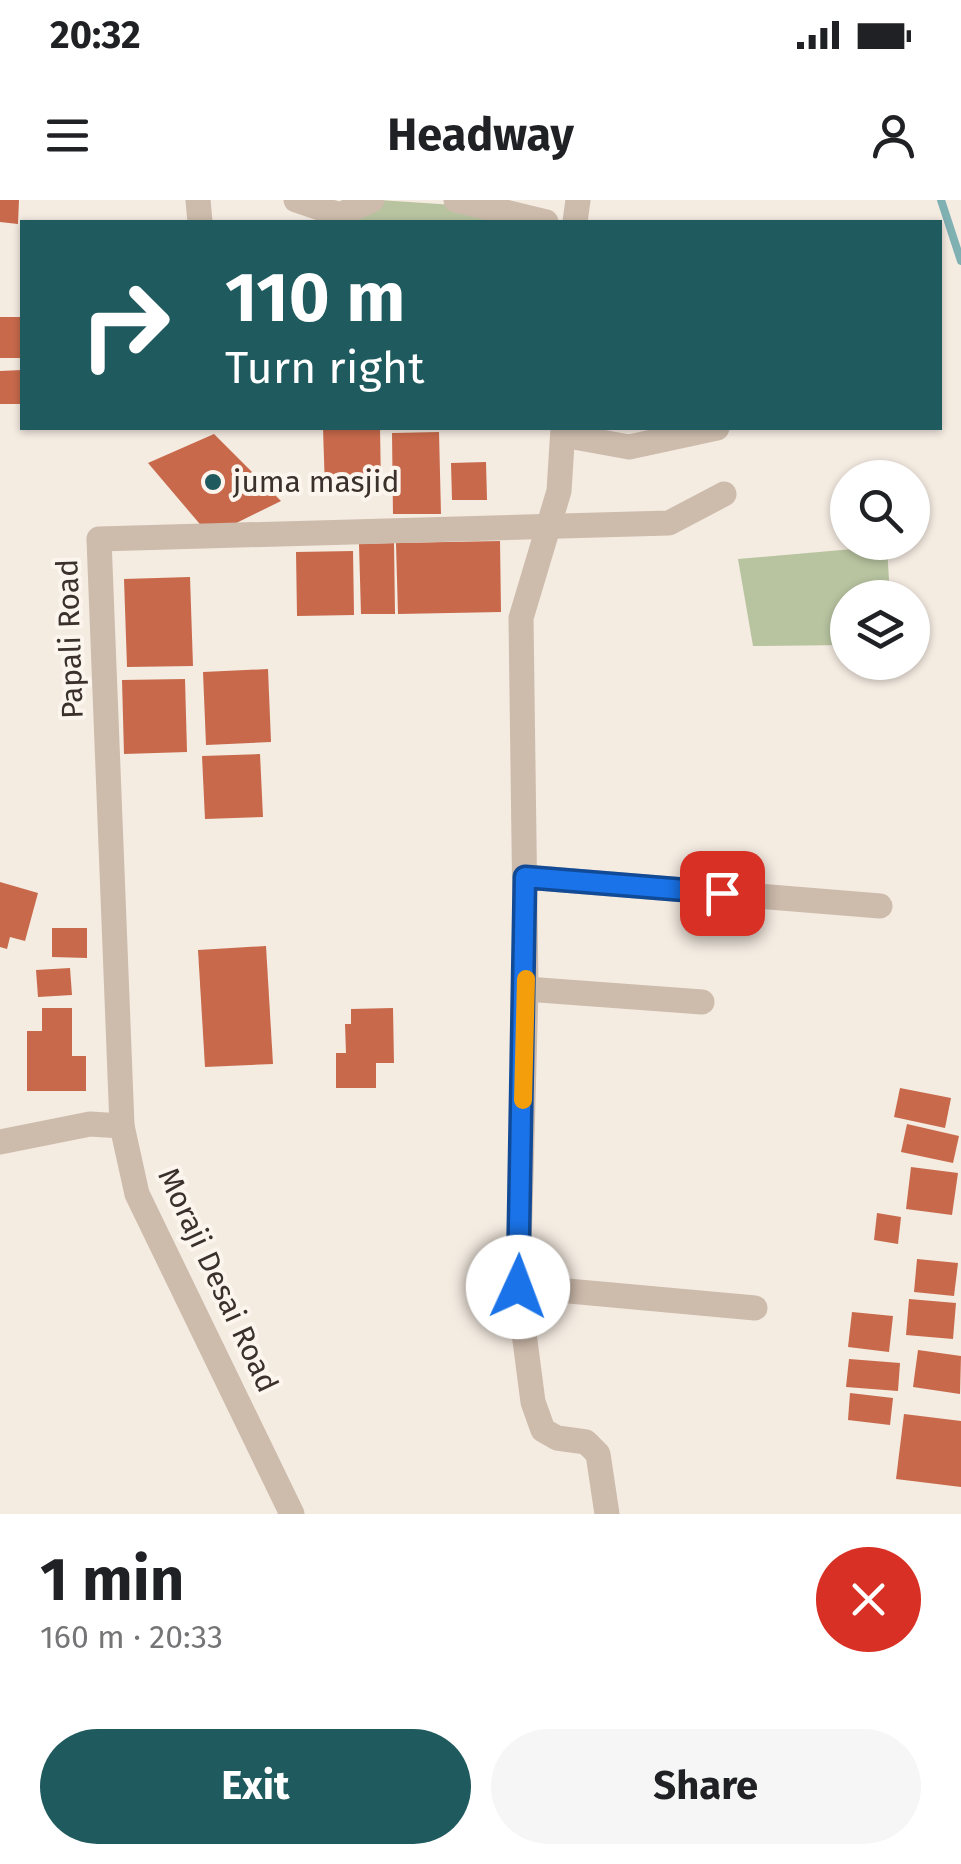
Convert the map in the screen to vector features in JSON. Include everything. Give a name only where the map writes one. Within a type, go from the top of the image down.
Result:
[{"type":"street","points":[[296,200],[340,215],[372,200]]},
{"type":"street","points":[[456,200],[538,220]]},
{"type":"street","points":[[607,1514],[598,1454],[586,1442],[557,1438],[544,1430],[532,1402],[518,1287],[526,989],[520,618],[559,491],[563,431],[629,447],[708,430]]},
{"type":"street","points":[[550,526],[669,522],[724,494]]},
{"type":"street","name":"Papali Road","points":[[122,1126],[99,540],[550,526]]},
{"type":"street","points":[[525,877],[880,906]]},
{"type":"street","points":[[526,989],[702,1002]]},
{"type":"street","points":[[0,1142],[90,1124],[122,1126]]},
{"type":"street","name":"Moraji Desai Road","points":[[122,1126],[137,1194],[292,1514]]},
{"type":"street","points":[[480,1283],[755,1308]]},
{"type":"green space","points":[[379,200],[454,205],[506,220],[340,220]]},
{"type":"green space","points":[[830,551],[830,560],[888,560],[889,580],[830,580],[830,645],[753,646],[738,559]]},
{"type":"building","points":[[0,200],[19,200],[18,224],[0,222]]},
{"type":"building","points":[[0,317],[20,317],[20,358],[0,358]]},
{"type":"building","points":[[20,370],[20,404],[0,404],[0,371]]},
{"type":"building","points":[[323,430],[380,430],[381,488],[325,489]]},
{"type":"building","points":[[439,432],[441,514],[393,514],[392,433]]},
{"type":"building","name":"juma masjid","points":[[214,434],[281,501],[210,536],[148,463]]},
{"type":"building","points":[[486,462],[487,500],[452,500],[451,463]]},
{"type":"building","points":[[500,541],[501,612],[398,614],[396,543]]},
{"type":"building","points":[[394,543],[395,614],[361,614],[359,544]]},
{"type":"building","points":[[353,551],[354,615],[297,616],[296,552]]},
{"type":"building","points":[[190,577],[193,666],[127,667],[124,579]]},
{"type":"building","points":[[268,669],[271,742],[206,745],[203,672]]},
{"type":"building","points":[[185,679],[187,752],[124,754],[122,680]]},
{"type":"building","points":[[260,754],[263,817],[205,819],[202,756]]},
{"type":"building","points":[[0,882],[38,893],[25,941],[10,937],[7,949],[0,947]]},
{"type":"building","points":[[52,928],[87,928],[87,958],[52,957]]},
{"type":"building","points":[[266,946],[273,1064],[205,1067],[198,950]]},
{"type":"building","points":[[70,968],[72,995],[38,997],[36,970]]},
{"type":"building","points":[[42,1008],[72,1008],[72,1056],[86,1056],[86,1091],[27,1091],[27,1031],[42,1031]]},
{"type":"building","points":[[393,1008],[394,1063],[376,1063],[376,1088],[336,1088],[336,1053],[346,1053],[345,1024],[351,1024],[351,1009]]},
{"type":"building","points":[[900,1088],[951,1098],[945,1128],[894,1117]]},
{"type":"building","points":[[907,1124],[959,1136],[953,1163],[901,1152]]},
{"type":"building","points":[[911,1167],[958,1173],[952,1215],[906,1209]]},
{"type":"building","points":[[877,1213],[901,1217],[898,1244],[874,1240]]},
{"type":"building","points":[[917,1259],[958,1263],[954,1296],[914,1292]]},
{"type":"building","points":[[909,1299],[956,1303],[953,1339],[906,1335]]},
{"type":"building","points":[[852,1312],[893,1316],[889,1352],[848,1347]]},
{"type":"building","points":[[918,1350],[961,1356],[960,1394],[913,1387]]},
{"type":"building","points":[[849,1359],[900,1363],[898,1391],[846,1387]]},
{"type":"building","points":[[850,1393],[893,1398],[890,1425],[848,1420]]},
{"type":"building","points":[[904,1414],[961,1421],[961,1487],[896,1479]]},
{"type":"waterway","points":[[941,200],[961,261]]},
{"type":"slow traffic","points":[[523,1100],[526,979]]},
{"type":"place","name":"juma masjid","points":[[213,482]]},
{"type":"route","points":[[518,1287],[525,877],[722,893]]}]
